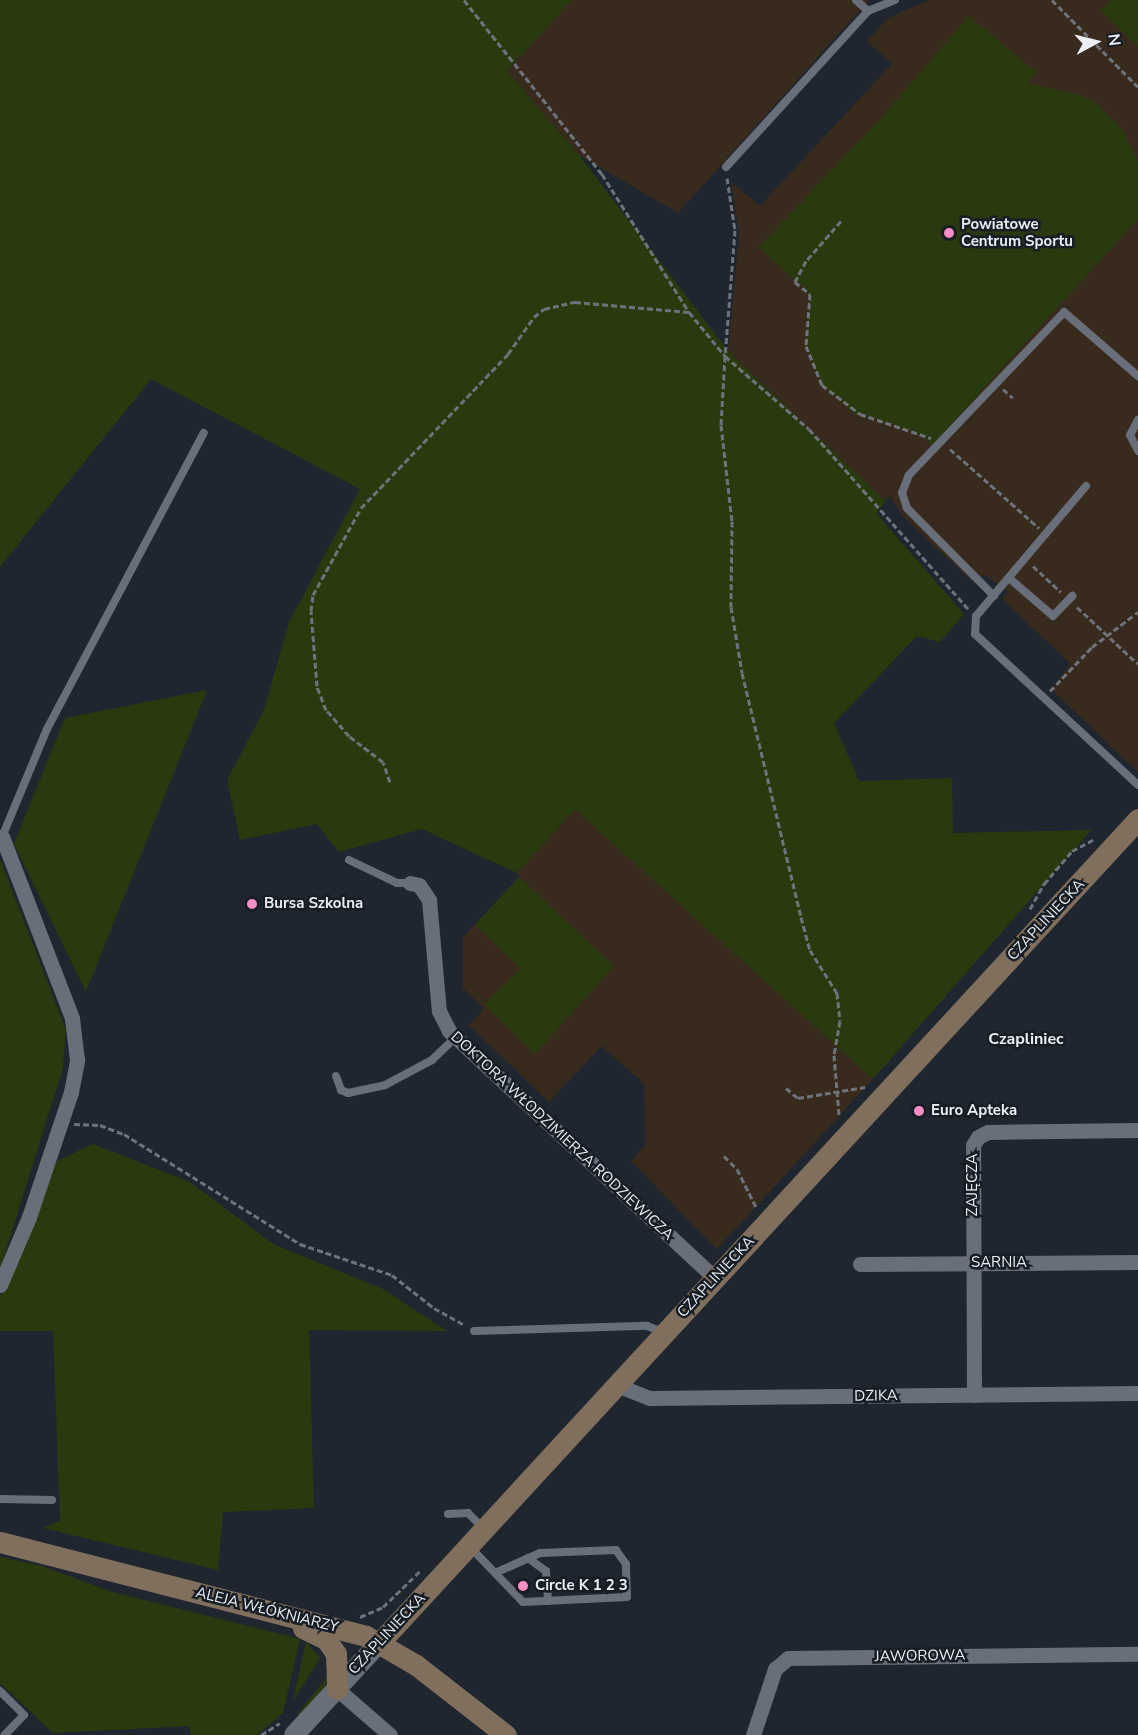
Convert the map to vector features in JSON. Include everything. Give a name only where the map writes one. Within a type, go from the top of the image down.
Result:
[{"type":"main road","name":"CZAPLINIECKA","points":[[380,1642],[1138,819]]},
{"type":"main road","name":"ALEJA WŁÓKNIARZY","points":[[0,1542],[262,1609],[380,1642],[506,1735]]},
{"type":"main road","points":[[262,1609],[326,1639],[338,1659],[337,1689]]},
{"type":"street","points":[[0,1285],[29,1217],[57,1127],[75,1081],[76,1035],[2,837]]},
{"type":"street","name":"DOKTORA WŁODZIMIERZA RODZIEWICZA","points":[[410,883],[419,885],[429,900],[439,1011],[455,1038],[715,1278]]},
{"type":"street","name":"ZAJĘCZA","points":[[974,1395],[973,1145],[978,1137],[988,1132],[1138,1130]]},
{"type":"street","name":"SARNIA","points":[[860,1264],[1138,1262]]},
{"type":"street","name":"DZIKA","points":[[617,1385],[650,1398],[1138,1393]]},
{"type":"street","name":"CZAPLINIECKA","points":[[291,1727],[337,1689],[380,1642]]},
{"type":"street","name":"JAWOROWA","points":[[753,1735],[775,1669],[788,1658],[1138,1654]]},
{"type":"street","points":[[337,1689],[390,1735]]},
{"type":"lane","points":[[856,0],[868,11]]},
{"type":"lane","points":[[726,167],[868,11],[895,0]]},
{"type":"lane","points":[[994,596],[907,508],[902,493],[909,475],[1064,312],[1138,376]]},
{"type":"lane","points":[[1138,420],[1130,435],[1138,451]]},
{"type":"lane","points":[[2,837],[46,729],[204,433]]},
{"type":"lane","points":[[1086,486],[976,616],[975,634],[1138,785]]},
{"type":"lane","points":[[1009,578],[1053,616],[1070,598]]},
{"type":"lane","points":[[349,860],[397,884],[410,883]]},
{"type":"lane","points":[[336,1076],[344,1092],[385,1085],[423,1067],[455,1038]]},
{"type":"lane","points":[[474,1331],[646,1326],[664,1333]]},
{"type":"lane","points":[[0,1499],[52,1500]]},
{"type":"lane","points":[[448,1514],[468,1513],[484,1528]]},
{"type":"lane","points":[[469,1546],[495,1573],[523,1602],[627,1597],[626,1564],[616,1550],[540,1553],[495,1573]]},
{"type":"lane","points":[[528,1558],[546,1571],[548,1601]]},
{"type":"lane","points":[[0,1691],[24,1715],[5,1735]]},
{"type":"path","points":[[464,0],[602,174],[688,312],[725,356],[809,429],[955,598],[976,616]]},
{"type":"path","points":[[1052,0],[1138,87]]},
{"type":"path","points":[[726,167],[735,230],[721,425],[732,521],[731,607],[742,673],[810,950],[837,993],[840,1021],[834,1055],[840,1115]]},
{"type":"path","points":[[841,221],[806,261],[795,282],[810,294],[806,346],[822,385],[860,414],[942,441],[1046,534]]},
{"type":"path","points":[[390,782],[383,762],[349,736],[326,710],[317,686],[311,611],[313,595],[361,508],[508,354],[534,316],[544,309],[575,302],[688,312]]},
{"type":"path","points":[[1025,559],[1070,598],[1138,664]]},
{"type":"path","points":[[1043,699],[1107,635],[1138,612]]},
{"type":"path","points":[[786,1088],[798,1098],[865,1087]]},
{"type":"path","points":[[57,1127],[99,1125],[124,1134],[300,1244],[392,1275],[410,1292],[474,1331]]},
{"type":"path","points":[[724,1156],[737,1169],[756,1207]]},
{"type":"path","points":[[261,1735],[291,1727]]},
{"type":"shaded area","points":[[572,0],[869,0],[678,213],[579,155],[507,71]]},
{"type":"shaded area","points":[[930,0],[1138,0],[1138,772],[1051,689],[1071,664],[1002,599],[1008,592],[984,574],[975,584],[903,516],[890,496],[884,500],[728,351],[739,234],[731,182],[760,206],[892,64],[867,41],[888,18]]},
{"type":"shaded area","points":[[575,808],[873,1079],[717,1249],[631,1161],[646,1144],[644,1084],[602,1046],[549,1102],[469,1025],[484,1009],[463,988],[463,937],[519,877],[517,873]]},
{"type":"green space","points":[[0,0],[572,0],[507,71],[579,155],[728,351],[884,500],[890,496],[876,513],[964,614],[940,642],[917,636],[834,723],[859,781],[952,778],[953,833],[1091,830],[873,1079],[575,809],[517,873],[422,829],[339,852],[317,824],[240,840],[227,780],[264,710],[289,622],[360,489],[151,379],[0,567]]},
{"type":"green space","points":[[1110,0],[1138,0],[1138,47],[1101,10]]},
{"type":"green space","name":"Powiatowe Centrum Sportu","points":[[969,16],[1036,72],[1027,83],[1080,95],[1096,103],[1122,129],[1138,162],[1138,219],[932,445],[918,433],[860,413],[856,415],[822,385],[806,346],[810,294],[759,247],[881,118]]},
{"type":"green space","points":[[207,690],[86,992],[14,844],[65,718]]},
{"type":"green space","points":[[0,859],[66,1030],[63,1068],[0,1269]]},
{"type":"green space","points":[[519,877],[614,966],[535,1054],[484,1004],[521,969],[475,925]]},
{"type":"green space","points":[[93,1144],[190,1182],[273,1244],[383,1289],[447,1331],[309,1330],[314,1508],[223,1512],[218,1570],[43,1528],[60,1521],[53,1331],[0,1331],[0,1296],[57,1161]]},
{"type":"green space","points":[[0,1557],[42,1566],[112,1592],[300,1639],[283,1713],[257,1735],[191,1735],[189,1726],[53,1733],[0,1683]]},
{"type":"green space","points":[[306,1641],[320,1658],[293,1701]]},
{"type":"green space","points":[[331,1672],[323,1691],[300,1717],[297,1715]]},
{"type":"place","name":"Powiatowe Centrum Sportu","points":[[949,233]]},
{"type":"place","name":"Bursa Szkolna","points":[[252,904]]},
{"type":"place","name":"Euro Apteka","points":[[919,1111]]},
{"type":"place","name":"Circle K 1 2 3","points":[[523,1586]]},
{"type":"district","name":"Czapliniec","points":[[1026,1039]]}]
